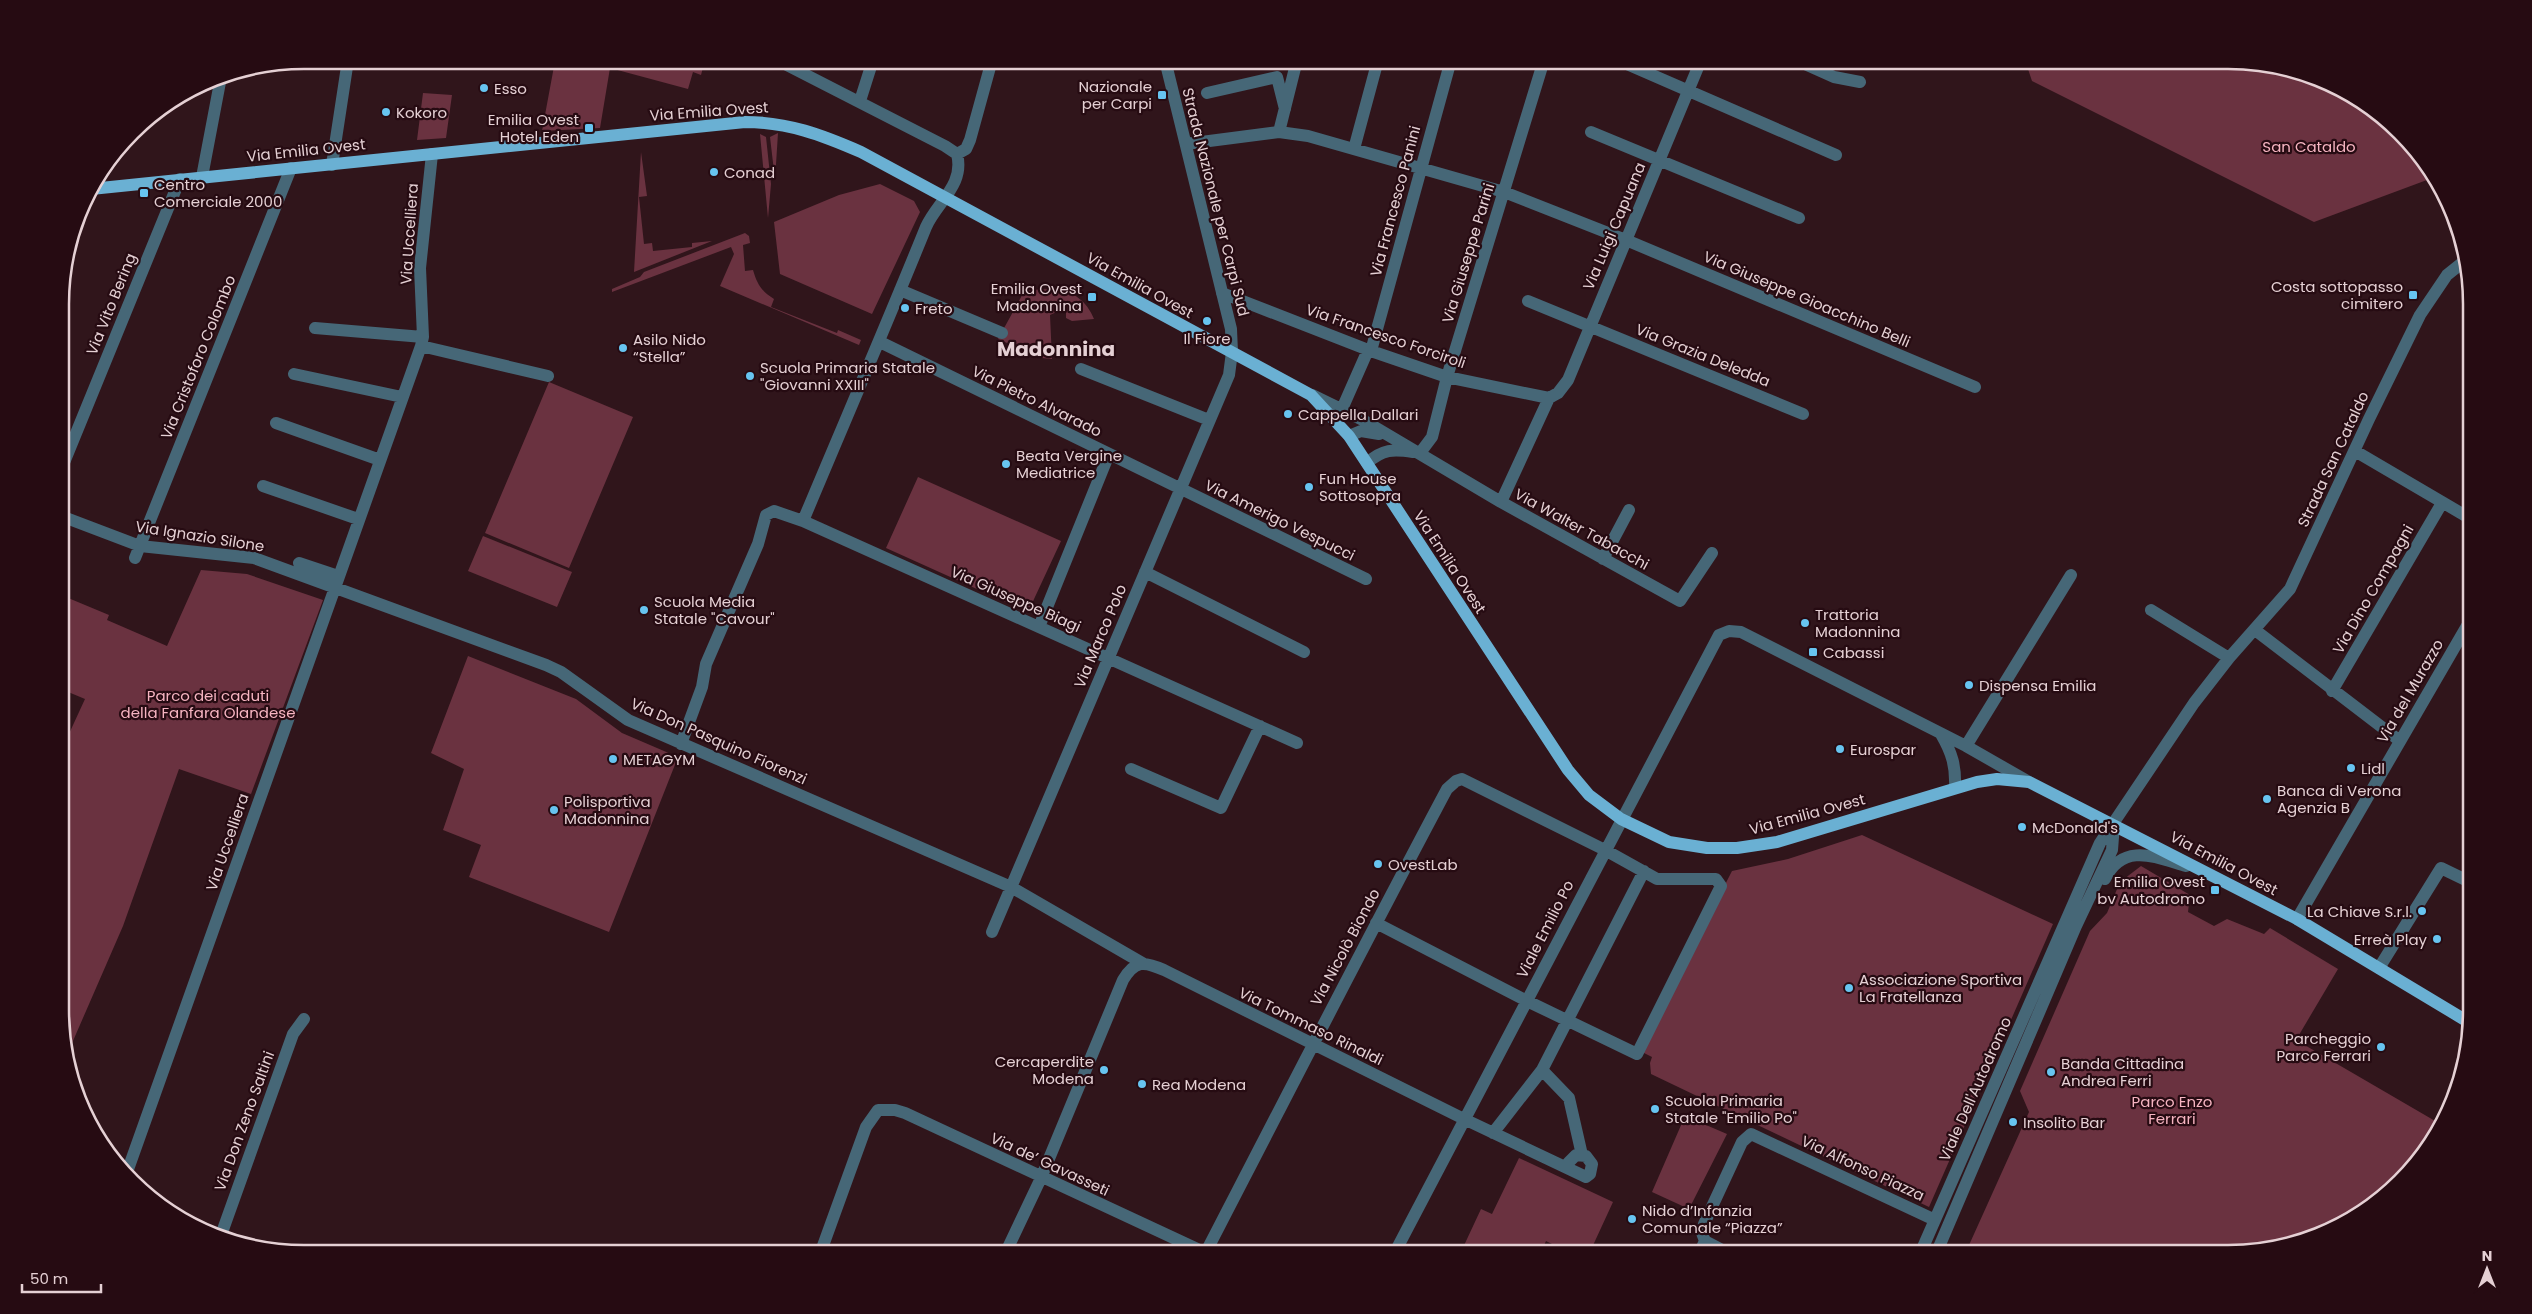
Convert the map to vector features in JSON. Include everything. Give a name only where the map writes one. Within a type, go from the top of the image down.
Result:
[{"type":"main road","name":"Via Emilia Ovest","points":[[99,187],[764,122],[795,126],[825,136],[861,152],[1198,336],[1232,352],[1311,395],[1349,436],[1521,702],[1580,786],[1613,814],[1630,825],[1658,838],[1682,845],[1708,848],[1737,848],[1777,842],[1955,788],[1997,779],[2029,782],[2297,919],[2463,1019]]},
{"type":"street","points":[[332,165],[347,69]]},
{"type":"street","points":[[799,69],[958,154]]},
{"type":"street","points":[[860,101],[870,69]]},
{"type":"street","points":[[958,154],[966,149],[970,140],[990,69]]},
{"type":"street","name":"Strada Nazionale per Carpi Sud","points":[[1166,69],[1232,334],[1232,352]]},
{"type":"street","points":[[1279,132],[1295,69]]},
{"type":"street","points":[[1354,149],[1376,69]]},
{"type":"street","name":"Via Francesco Panini","points":[[1342,409],[1369,351],[1449,69]]},
{"type":"street","name":"Via Giuseppe Parini","points":[[1420,453],[1432,437],[1448,377],[1541,69]]},
{"type":"street","points":[[1638,69],[1836,155]]},
{"type":"street","name":"Via Luigi Capuana","points":[[1549,398],[1558,393],[1568,380],[1698,69]]},
{"type":"street","points":[[1816,69],[1834,77],[1860,82]]},
{"type":"street","points":[[1207,93],[1277,77],[1285,108]]},
{"type":"street","points":[[202,177],[219,85]]},
{"type":"street","name":"Via Giuseppe Gioacchino Belli","points":[[1186,144],[1279,132],[1308,136],[1504,192],[1626,240],[1975,387]]},
{"type":"street","points":[[1590,132],[1799,218]]},
{"type":"street","name":"Via Uccelliera","points":[[129,1167],[422,342],[420,268],[432,154]]},
{"type":"street","points":[[803,521],[880,342],[932,214],[956,183],[959,168],[958,154]]},
{"type":"street","name":"Via Cristoforo Colombo","points":[[138,552],[291,168]]},
{"type":"street","name":"Via Vito Bering","points":[[69,450],[180,179]]},
{"type":"street","name":"Strada San Cataldo","points":[[2114,824],[2124,805],[2175,729],[2229,658],[2290,589],[2420,316],[2437,288],[2460,265]]},
{"type":"street","points":[[900,290],[1002,333]]},
{"type":"street","name":"Via Francesco Forciroli","points":[[1222,293],[1369,351],[1448,377],[1549,398]]},
{"type":"street","name":"Via Grazia Deledda","points":[[1528,301],[1804,414]]},
{"type":"street","points":[[315,328],[422,342],[548,376]]},
{"type":"street","name":"Via Pietro Alvarado","points":[[880,342],[1180,489]]},
{"type":"street","name":"Via Marco Polo","points":[[992,932],[1229,375],[1232,352]]},
{"type":"street","points":[[1081,369],[1209,420]]},
{"type":"street","points":[[294,374],[402,397]]},
{"type":"street","name":"Via Walter Tabacchi","points":[[1311,395],[1342,409],[1501,502],[1680,602],[1712,553]]},
{"type":"street","points":[[1501,502],[1549,398]]},
{"type":"street","points":[[276,423],[380,460]]},
{"type":"street","name":"Via Walter Tabacchi","points":[[1349,436],[1362,431],[1374,431],[1420,453]]},
{"type":"street","name":"Via Walter Tabacchi","points":[[1367,463],[1377,454],[1390,449],[1420,453]]},
{"type":"street","points":[[2355,451],[2463,515]]},
{"type":"street","points":[[1039,627],[1109,454]]},
{"type":"street","points":[[263,486],[358,519]]},
{"type":"street","name":"Via Amerigo Vespucci","points":[[1180,489],[1366,580]]},
{"type":"street","name":"Via Dino Compagni","points":[[2332,691],[2442,503]]},
{"type":"street","points":[[1603,559],[1629,510]]},
{"type":"street","name":"Via Giuseppe Biagi","points":[[681,744],[702,687],[706,664],[758,544],[766,515],[771,511],[778,511],[803,521],[1297,743]]},
{"type":"street","name":"Via Ignazio Silone","points":[[69,520],[138,552],[254,558],[336,582]]},
{"type":"street","points":[[299,562],[336,582]]},
{"type":"street","points":[[1144,572],[1304,652]]},
{"type":"street","points":[[1966,746],[2072,575]]},
{"type":"street","name":"Via Don Pasquino Fiorenzi","points":[[336,582],[561,672],[628,720],[1011,887],[1144,964]]},
{"type":"street","points":[[2151,610],[2229,658]]},
{"type":"street","points":[[2255,630],[2332,691],[2400,741]]},
{"type":"street","name":"Viale Emilio Po","points":[[1399,1245],[1713,644],[1724,632],[1741,632],[1941,734]]},
{"type":"street","name":"Via del Murazzo","points":[[2297,919],[2400,741],[2463,643]]},
{"type":"street","points":[[1131,769],[1222,808],[1260,726]]},
{"type":"street","points":[[1941,734],[2029,782]]},
{"type":"street","points":[[1941,734],[1952,754],[1955,764],[1955,788]]},
{"type":"street","name":"Via Nicolò Biondo","points":[[1210,1245],[1312,1045],[1447,789],[1456,781],[1462,779],[1605,850]]},
{"type":"street","points":[[2096,816],[2101,829],[2100,844]]},
{"type":"street","name":"Viale Dell'Autodromo","points":[[1940,1245],[1959,1200],[1995,1101],[2100,844],[2114,824]]},
{"type":"street","name":"Viale Dell'Autodromo","points":[[1924,1245],[1947,1194],[1995,1101],[2112,850],[2114,824]]},
{"type":"street","points":[[1376,922],[1566,1020],[1637,1054],[1720,890],[1720,886],[1716,879],[1657,879],[1605,850]]},
{"type":"street","points":[[2080,918],[2092,908],[2112,867],[2120,860],[2131,856],[2152,855],[2213,875]]},
{"type":"street","points":[[2379,968],[2441,868],[2463,879]]},
{"type":"street","points":[[1493,1133],[1542,1070],[1644,871]]},
{"type":"street","points":[[1009,1245],[1041,1178],[1123,980],[1129,970],[1135,965],[1144,964]]},
{"type":"street","name":"Via Tommaso Rinaldi","points":[[1144,964],[1164,970],[1312,1045],[1567,1168]]},
{"type":"street","name":"Via Don Zeno Saltini","points":[[223,1231],[293,1034],[304,1019]]},
{"type":"street","points":[[1542,1070],[1569,1098],[1582,1155]]},
{"type":"street","name":"Via de’ Gavasseti","points":[[823,1245],[866,1127],[878,1110],[895,1110],[904,1113],[1188,1245]]},
{"type":"street","name":"Via Alfonso Piazza","points":[[1705,1241],[1702,1233],[1704,1224],[1742,1142],[1751,1134],[1935,1220]]},
{"type":"street","points":[[1582,1155],[1586,1156],[1592,1164],[1590,1174],[1586,1177],[1567,1168],[1572,1158],[1582,1155]]},
{"type":"street","points":[[1947,1194],[1959,1200]]},
{"type":"street","points":[[1703,1245],[1705,1241],[1713,1245]]},
{"type":"green space","points":[[554,69],[610,69],[600,128],[542,131]]},
{"type":"green space","points":[[614,69],[703,69],[701,75],[693,72],[688,89]]},
{"type":"green space","name":"San Cataldo","points":[[2028,69],[2243,69],[2274,73],[2304,81],[2332,93],[2359,108],[2383,127],[2405,149],[2428,180],[2314,222],[2032,81]]},
{"type":"green space","points":[[423,93],[452,95],[446,138],[417,140]]},
{"type":"green space","points":[[778,133],[775,180],[770,137]]},
{"type":"green space","points":[[760,134],[766,137],[771,184],[768,218]]},
{"type":"green space","points":[[641,152],[647,196],[639,197],[644,244],[652,243],[653,251],[692,247],[692,243],[712,241],[634,272]]},
{"type":"green space","points":[[880,184],[914,201],[920,212],[872,314],[780,274],[774,222],[839,195]]},
{"type":"green space","points":[[745,233],[749,236],[750,243],[743,245],[745,271],[753,270],[760,287],[774,299],[771,307],[837,333],[838,330],[861,340],[859,345],[720,286],[734,254],[731,247],[612,292],[612,289],[640,277],[644,272]]},
{"type":"green space","points":[[1054,289],[1073,294],[1083,302],[1094,319],[1072,321],[1066,318],[1066,312],[1063,309],[1050,315],[1052,359],[1042,358],[998,339],[1025,290]]},
{"type":"green space","points":[[549,382],[633,417],[569,568],[485,533]]},
{"type":"green space","points":[[918,477],[1061,541],[1028,612],[886,548]]},
{"type":"green space","points":[[483,536],[572,572],[557,607],[468,571]]},
{"type":"green space","name":"Parco dei caduti della Fanfara Olandese","points":[[201,570],[247,574],[323,600],[251,794],[179,769],[123,926],[71,1044],[69,1025],[69,734],[85,699],[69,692],[69,598],[109,615],[107,620],[167,646]]},
{"type":"green space","name":"Polisportiva Madonnina","points":[[468,656],[576,699],[622,733],[678,757],[609,932],[469,877],[481,845],[443,830],[464,769],[431,753]]},
{"type":"green space","name":"Associazione Sportiva La Fratellanza","points":[[1862,835],[2053,924],[1929,1207],[1651,1074],[1650,1063],[1652,1057],[1640,1051],[1732,871],[1788,859]]},
{"type":"green space","name":"Parco Enzo Ferrari","points":[[2141,866],[2190,895],[2188,912],[2214,926],[2227,919],[2264,934],[2270,928],[2338,969],[2296,1040],[2435,1121],[2424,1141],[2405,1165],[2371,1197],[2346,1214],[2304,1233],[2274,1241],[2243,1245],[1969,1245],[2029,1112],[2020,1091],[2090,931],[2107,913],[2120,882]]},
{"type":"green space","points":[[1685,1116],[1727,1134],[1689,1209],[1652,1192]]},
{"type":"green space","points":[[1519,1158],[1613,1202],[1593,1245],[1554,1245],[1546,1241],[1544,1245],[1464,1245],[1481,1209],[1492,1214]]},
{"type":"place","name":"Esso","points":[[484,88]]},
{"type":"place","name":"Nazionale per Carpi","points":[[1162,95]]},
{"type":"place","name":"Kokoro","points":[[386,112]]},
{"type":"place","name":"Emilia Ovest Hotel Eden","points":[[589,128]]},
{"type":"place","name":"Conad","points":[[714,172]]},
{"type":"place","name":"Centro Comerciale 2000","points":[[144,193]]},
{"type":"place","name":"Costa sottopasso cimitero","points":[[2413,295]]},
{"type":"place","name":"Emilia Ovest Madonnina","points":[[1092,297]]},
{"type":"place","name":"Freto","points":[[905,308]]},
{"type":"place","name":"Il Fiore","points":[[1207,321]]},
{"type":"place","name":"Asilo Nido “Stella”","points":[[623,348]]},
{"type":"place","name":"Scuola Primaria Statale \"Giovanni XXIII\"","points":[[750,376]]},
{"type":"place","name":"Cappella Dallari","points":[[1288,414]]},
{"type":"place","name":"Beata Vergine Mediatrice","points":[[1006,464]]},
{"type":"place","name":"Fun House Sottosopra","points":[[1309,487]]},
{"type":"place","name":"Scuola Media Statale \"Cavour\"","points":[[644,610]]},
{"type":"place","name":"Trattoria Madonnina","points":[[1805,623]]},
{"type":"place","name":"Cabassi","points":[[1813,652]]},
{"type":"place","name":"Dispensa Emilia","points":[[1969,685]]},
{"type":"place","name":"Eurospar","points":[[1840,749]]},
{"type":"place","name":"METAGYM","points":[[613,759]]},
{"type":"place","name":"Lidl","points":[[2351,768]]},
{"type":"place","name":"Banca di Verona Agenzia B","points":[[2267,799]]},
{"type":"place","name":"Polisportiva Madonnina","points":[[554,810]]},
{"type":"place","name":"McDonald's","points":[[2022,827]]},
{"type":"place","name":"OvestLab","points":[[1378,864]]},
{"type":"place","name":"Emilia Ovest bv Autodromo","points":[[2215,890]]},
{"type":"place","name":"La Chiave S.r.l.","points":[[2422,911]]},
{"type":"place","name":"Erreà Play","points":[[2437,939]]},
{"type":"place","name":"Associazione Sportiva La Fratellanza","points":[[1849,988]]},
{"type":"place","name":"Parcheggio Parco Ferrari","points":[[2381,1047]]},
{"type":"place","name":"Cercaperdite Modena","points":[[1104,1070]]},
{"type":"place","name":"Banda Cittadina Andrea Ferri","points":[[2051,1072]]},
{"type":"place","name":"Rea Modena","points":[[1142,1084]]},
{"type":"place","name":"Scuola Primaria Statale \"Emilio Po\"","points":[[1655,1109]]},
{"type":"place","name":"Insolito Bar","points":[[2013,1122]]},
{"type":"place","name":"Nido d’Infanzia Comunale “Piazza”","points":[[1632,1219]]},
{"type":"district","name":"Madonnina","points":[[1056,349]]}]
